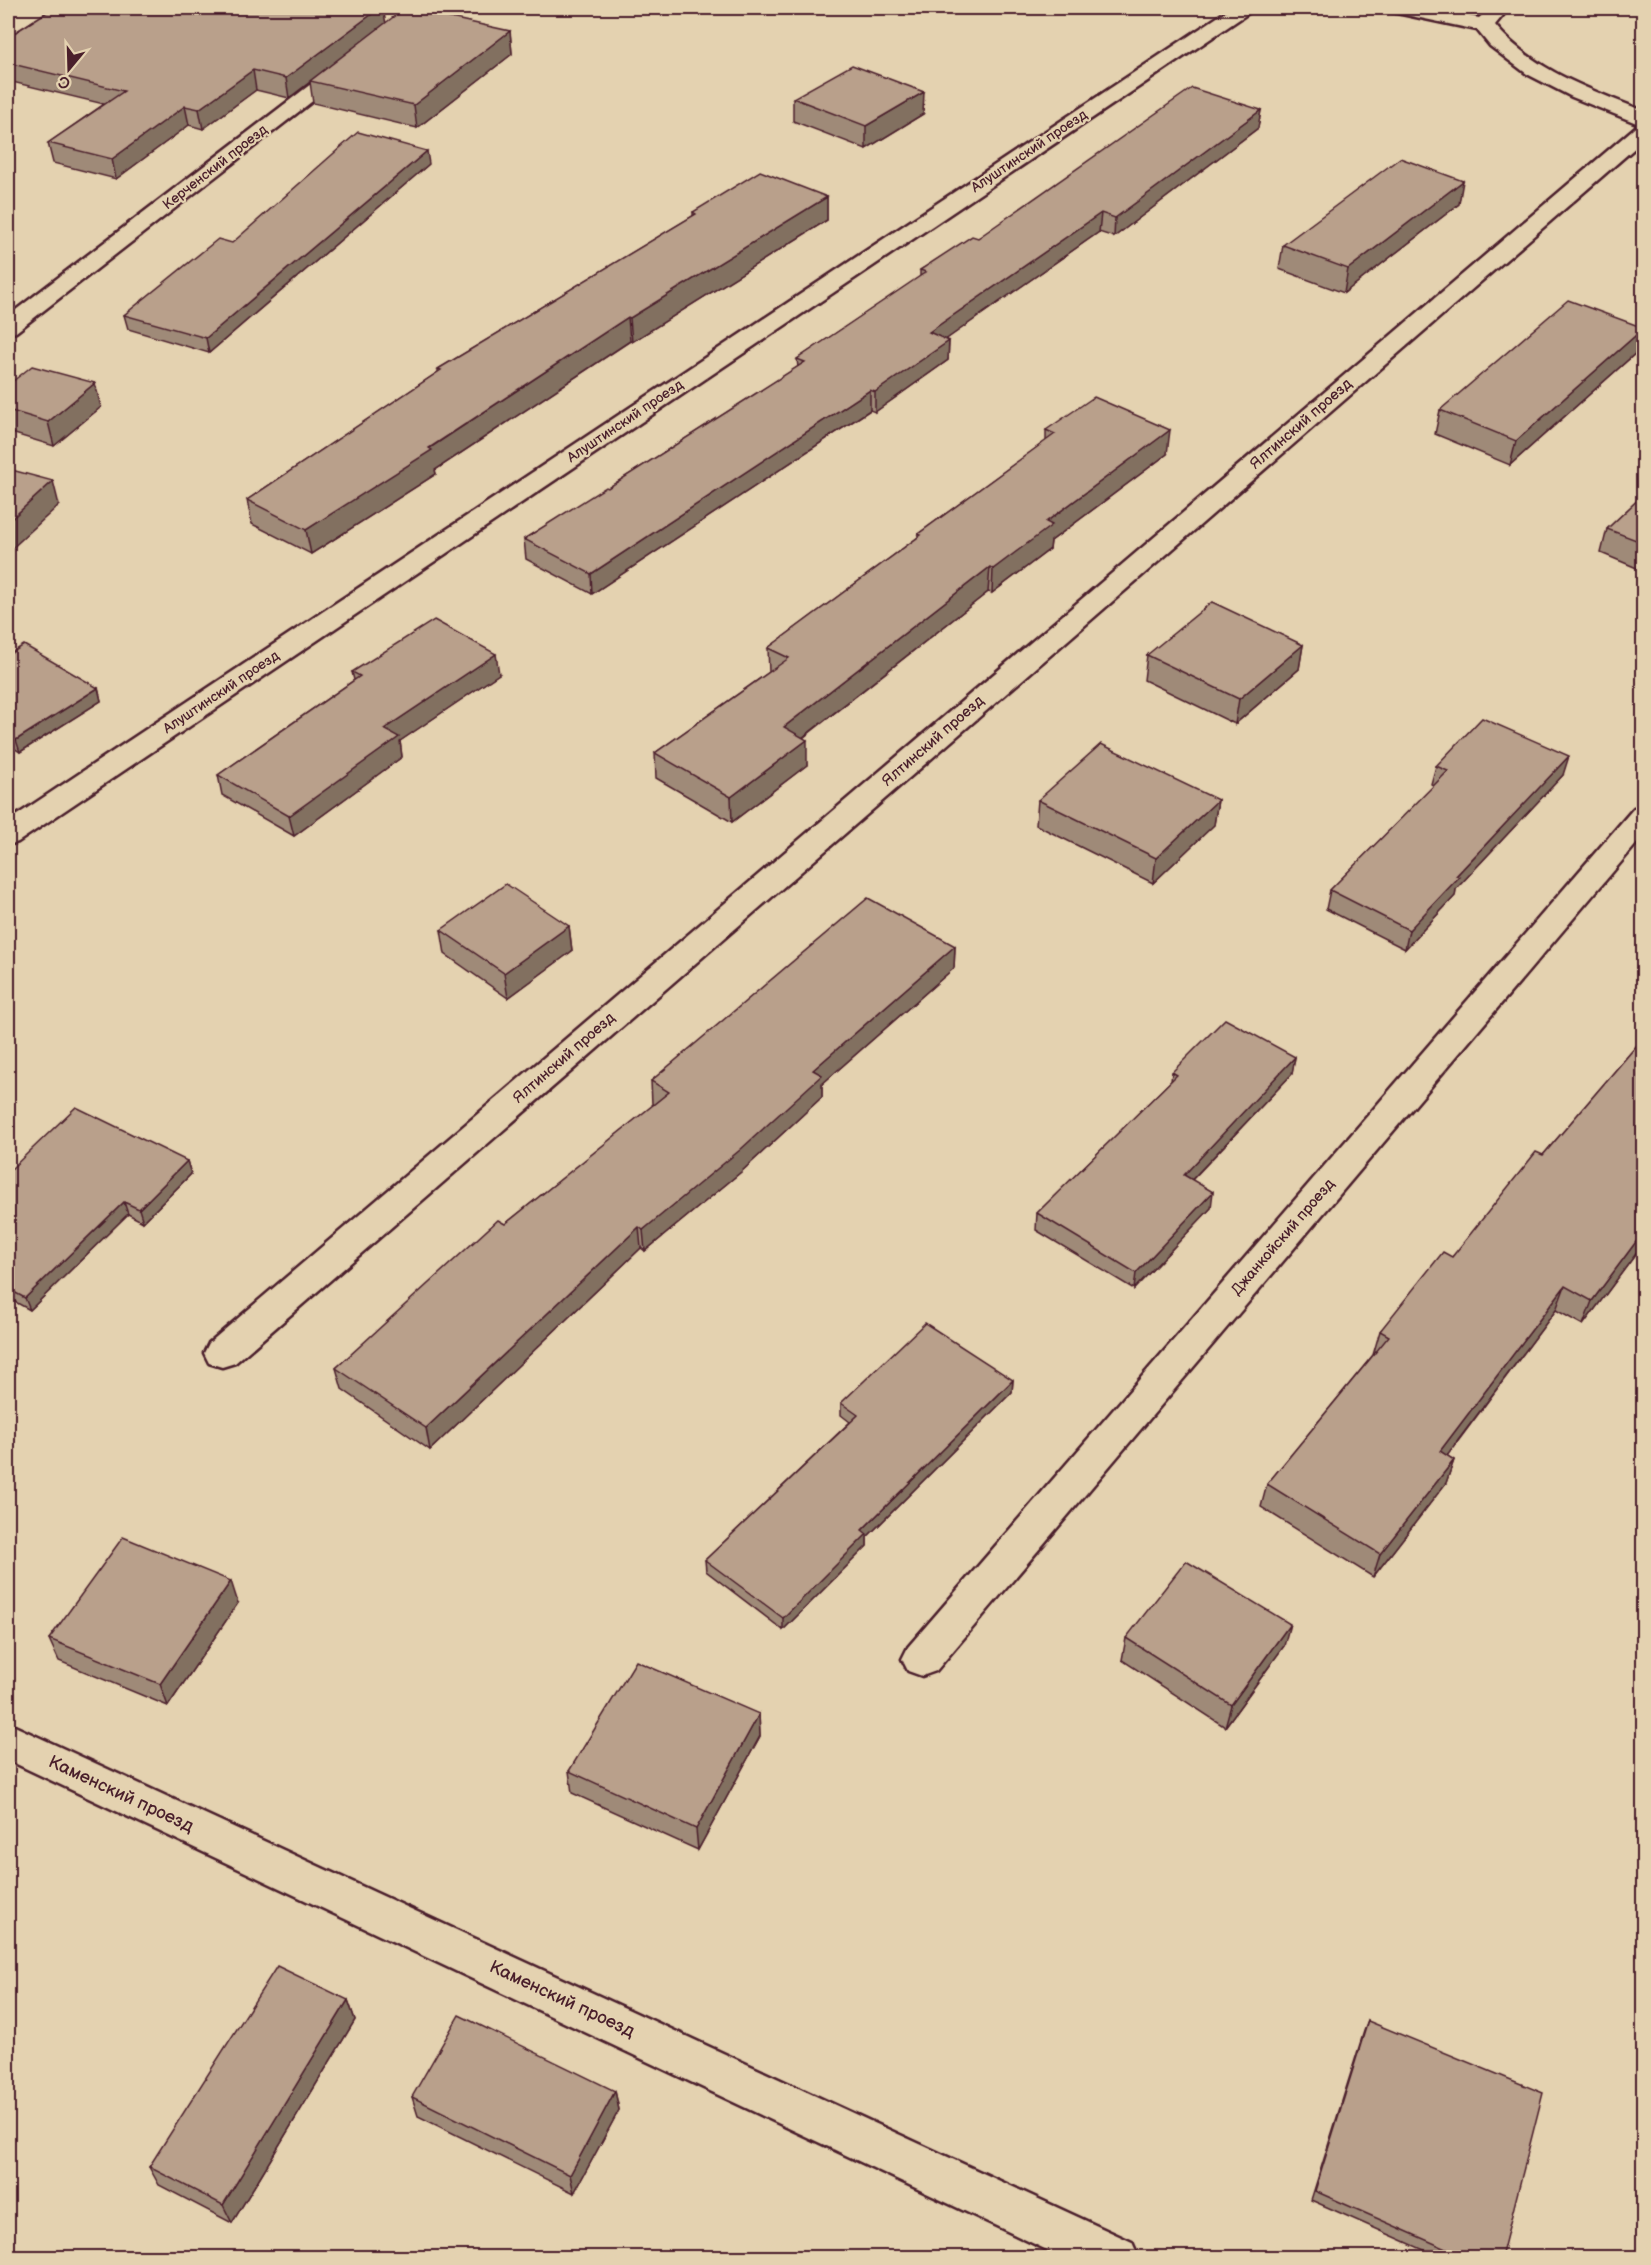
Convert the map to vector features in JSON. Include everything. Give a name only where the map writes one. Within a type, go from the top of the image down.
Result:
[{"type":"street","name":"Керченский проезд","points":[[8,327],[422,8]]},
{"type":"street","name":"Алуштинский проезд","points":[[8,835],[1243,8]]},
{"type":"street","points":[[1399,8],[1485,25],[1493,38],[1505,49],[1537,69],[1583,93],[1644,119]]},
{"type":"street","points":[[1485,25],[1500,8]]},
{"type":"street","name":"Ялтинский проезд","points":[[222,1353],[1644,129]]},
{"type":"street","name":"Джанкойский проезд","points":[[922,1659],[1644,815]]},
{"type":"street","name":"Каменский проезд","points":[[8,1741],[1116,2258]]},
{"type":"building","points":[[53,8],[380,8],[286,78],[253,70],[199,109],[185,106],[112,159],[48,143],[124,91],[8,63],[8,37]]},
{"type":"building","points":[[405,8],[510,31],[414,105],[310,81]]},
{"type":"building","points":[[852,65],[924,92],[866,126],[793,98]]},
{"type":"building","points":[[1192,88],[1261,110],[1115,218],[1101,213],[929,332],[949,341],[875,392],[870,390],[591,574],[524,539],[805,362],[797,359],[926,272],[920,270],[972,236],[978,238]]},
{"type":"building","points":[[358,132],[427,151],[206,338],[124,315],[218,239],[232,243]]},
{"type":"building","points":[[1400,158],[1463,181],[1348,269],[1283,245]]},
{"type":"building","points":[[760,171],[827,197],[630,318],[628,317],[429,448],[432,450],[306,530],[247,500],[441,370],[438,369],[696,214],[693,212]]},
{"type":"building","points":[[1568,300],[1644,328],[1516,441],[1440,410]]},
{"type":"building","points":[[32,366],[95,383],[48,422],[8,410],[8,385]]},
{"type":"building","points":[[1094,397],[1170,430],[1046,522],[1052,525],[993,569],[990,567],[784,727],[807,740],[731,797],[655,753],[789,658],[768,648],[1055,434],[1046,430]]},
{"type":"building","points":[[8,469],[53,481],[8,522]]},
{"type":"building","points":[[1644,494],[1644,543],[1607,529]]},
{"type":"building","points":[[1212,602],[1303,645],[1239,699],[1147,655]]},
{"type":"building","points":[[434,620],[496,654],[384,729],[399,737],[289,816],[218,775],[360,676],[352,672]]},
{"type":"building","points":[[24,645],[98,688],[16,740],[8,734],[8,655]]},
{"type":"building","points":[[1482,718],[1569,756],[1456,876],[1459,877],[1409,930],[1330,890],[1448,771],[1436,766]]},
{"type":"building","points":[[1101,744],[1218,800],[1156,858],[1038,800]]},
{"type":"building","points":[[506,884],[569,926],[504,973],[441,930]]},
{"type":"building","points":[[868,898],[955,946],[813,1070],[822,1075],[740,1150],[643,1230],[639,1227],[426,1428],[336,1368],[498,1220],[505,1224],[669,1092],[651,1081]]},
{"type":"building","points":[[1225,1019],[1295,1057],[1184,1175],[1213,1192],[1136,1273],[1037,1213],[1177,1075],[1172,1072]]},
{"type":"building","points":[[1644,1037],[1644,1231],[1592,1301],[1565,1286],[1440,1451],[1454,1460],[1380,1554],[1267,1484],[1389,1336],[1380,1331],[1443,1252],[1452,1257],[1536,1152],[1543,1155]]},
{"type":"building","points":[[76,1107],[187,1161],[139,1209],[124,1202],[25,1298],[8,1289],[8,1172]]},
{"type":"building","points":[[925,1323],[1013,1380],[862,1530],[867,1534],[783,1618],[705,1560],[858,1415],[841,1403]]},
{"type":"building","points":[[123,1537],[231,1581],[160,1684],[49,1639]]},
{"type":"building","points":[[1186,1561],[1290,1624],[1231,1705],[1126,1638]]},
{"type":"building","points":[[636,1661],[759,1714],[696,1829],[569,1771]]},
{"type":"building","points":[[277,1966],[348,2000],[223,2205],[149,2167]]},
{"type":"building","points":[[459,2015],[615,2091],[570,2175],[412,2097]]},
{"type":"building","points":[[1368,2021],[1543,2093],[1501,2258],[1467,2258],[1315,2191]]}]
